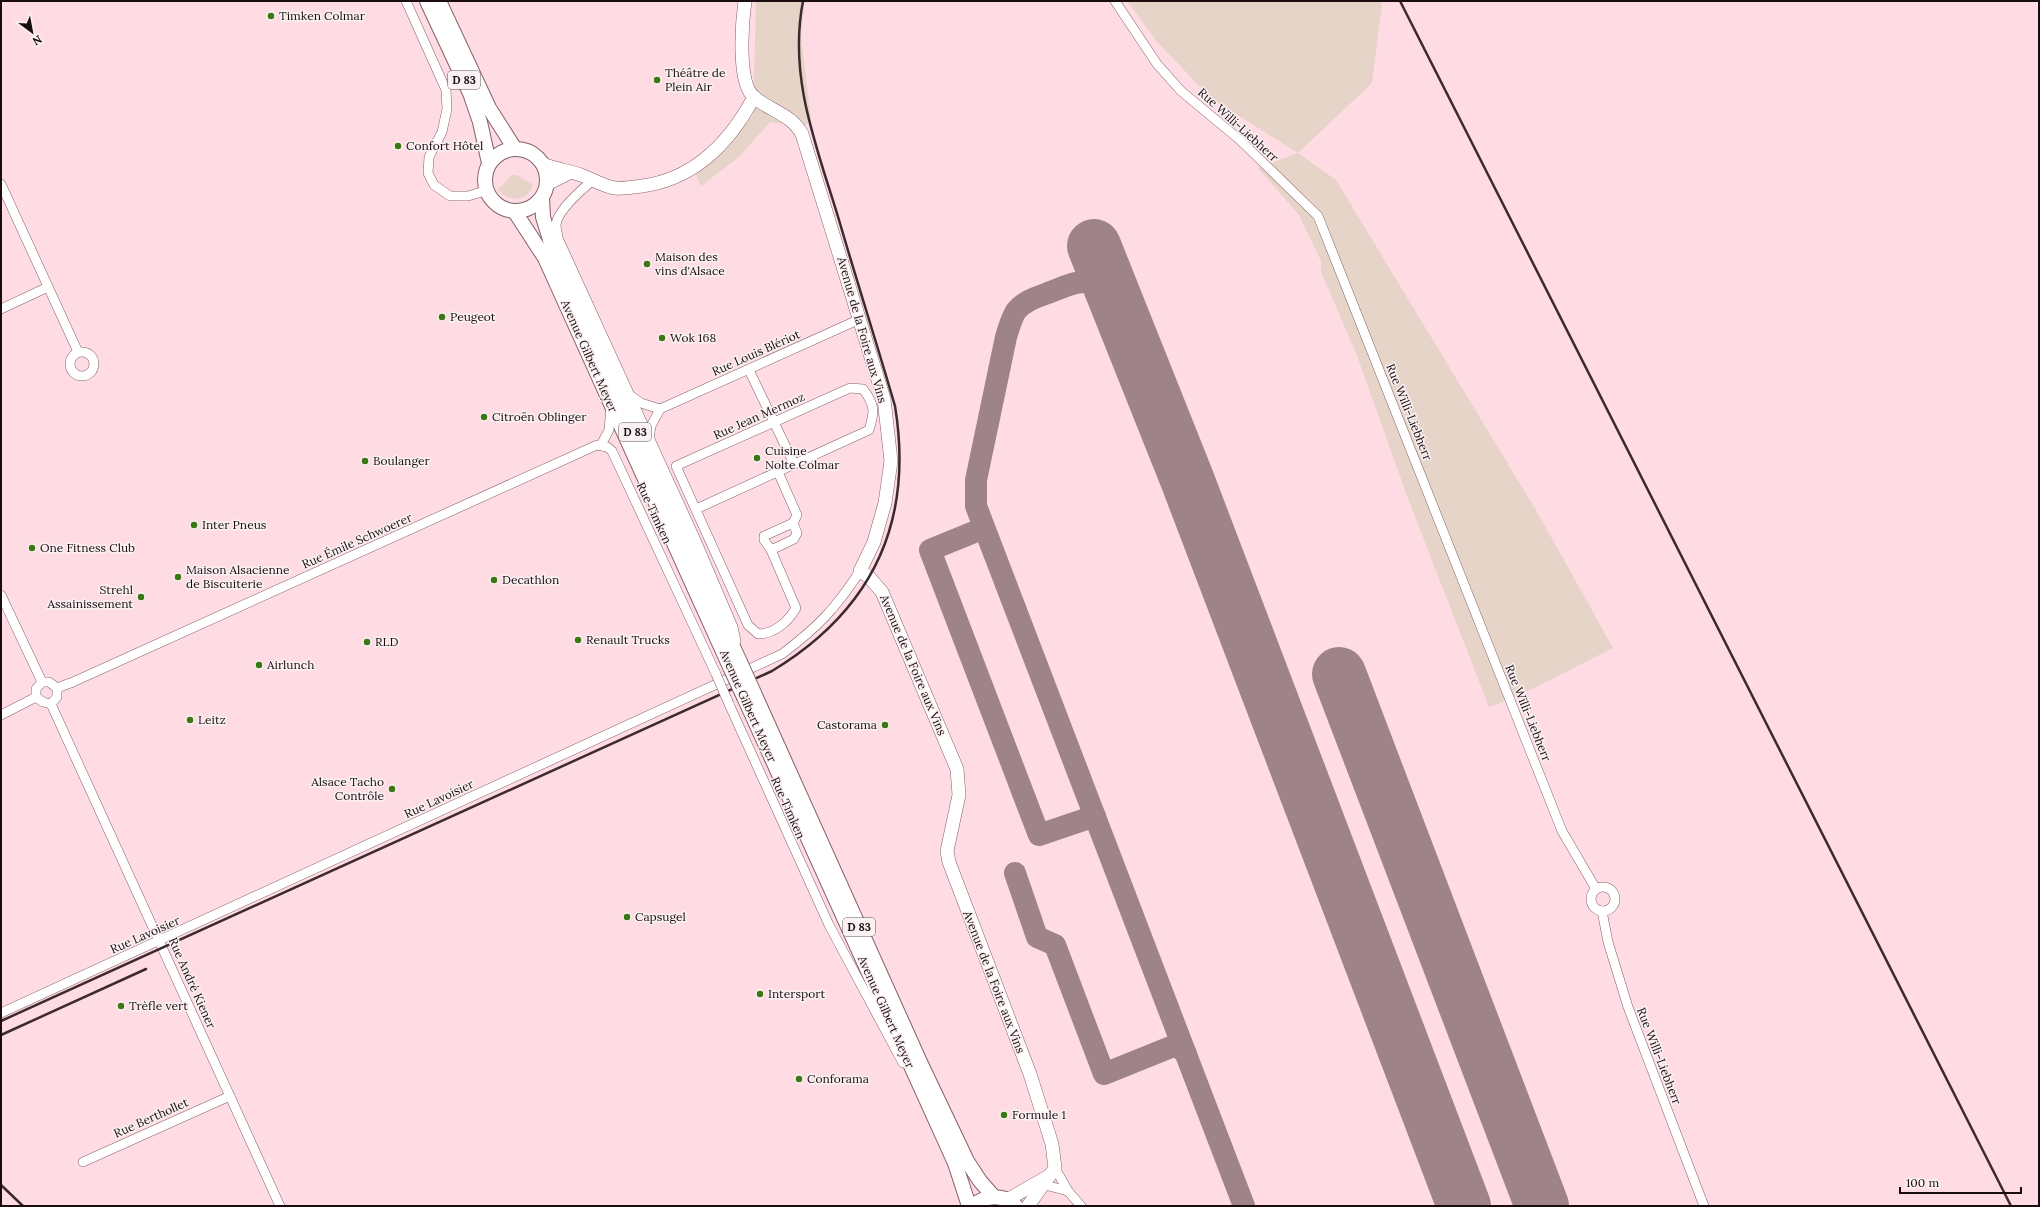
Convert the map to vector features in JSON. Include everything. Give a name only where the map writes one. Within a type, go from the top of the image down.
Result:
[{"type":"main road","name":"D 83","points":[[427,1],[470,93],[480,122],[489,163]]},
{"type":"main road","name":"D 83","points":[[439,1],[489,108],[515,149]]},
{"type":"main road","points":[[542,198],[531,208],[515,212],[504,210],[497,206],[486,191],[484,179],[489,163],[500,153],[515,149],[531,153],[543,164],[547,175],[547,184]]},
{"type":"main road","name":"Avenue Gilbert Meyer","points":[[547,184],[542,198],[543,217],[554,253],[735,665]]},
{"type":"main road","name":"Avenue Gilbert Meyer","points":[[515,212],[545,258],[611,404],[967,1160],[980,1181],[1006,1201]]},
{"type":"main road","name":"Avenue Gilbert Meyer","points":[[749,695],[922,1092],[955,1162],[969,1206]]},
{"type":"main road","points":[[972,1206],[985,1198],[1006,1201]]},
{"type":"street","points":[[406,1],[446,90],[447,109],[442,132],[429,157],[428,173],[434,184],[450,196],[468,196],[486,191]]},
{"type":"street","points":[[543,164],[568,173],[580,175],[592,181],[615,188],[666,181],[686,172],[705,160],[720,147],[736,127],[754,97],[745,81],[741,25],[745,1]]},
{"type":"street","name":"Rue Willi-Liebherr","points":[[1115,1],[1157,64],[1181,91],[1240,140],[1318,216],[1562,831],[1596,889],[1591,896],[1592,904],[1598,910],[1602,911],[1608,942],[1628,1007],[1704,1206]]},
{"type":"street","name":"Avenue de la Foire aux Vins","points":[[754,97],[789,118],[797,125],[802,134],[884,399],[891,461],[885,503],[874,542],[860,571],[869,577],[882,592],[957,769],[959,795],[947,851],[948,862],[1030,1074],[1052,1144],[1050,1176],[1068,1191],[1081,1206]]},
{"type":"street","points":[[547,184],[568,173]]},
{"type":"street","name":"Avenue Gilbert Meyer","points":[[592,181],[564,208],[556,224],[558,238],[677,497],[733,627],[735,665]]},
{"type":"street","points":[[1,184],[78,352]]},
{"type":"street","points":[[1,309],[48,287]]},
{"type":"street","name":"Rue Louis Blériot","points":[[660,409],[860,319]]},
{"type":"street","points":[[696,509],[794,464],[749,370]]},
{"type":"street","name":"Rue Jean Mermoz","points":[[696,509],[676,466],[850,388],[863,389],[872,401],[874,415],[869,430],[794,464]]},
{"type":"street","points":[[630,396],[641,403],[660,409],[651,426],[649,438]]},
{"type":"street","points":[[601,445],[609,430],[611,404]]},
{"type":"street","name":"Rue Timken","points":[[601,445],[612,451],[716,674],[829,926],[901,1059],[922,1092]]},
{"type":"street","name":"Rue Émile Schwoerer","points":[[56,688],[80,679],[601,445]]},
{"type":"street","points":[[677,497],[696,509],[748,625],[758,634],[769,634],[791,618],[796,608],[771,550],[764,540],[764,536],[793,523],[797,515],[778,472]]},
{"type":"street","points":[[696,509],[694,521],[696,540]]},
{"type":"street","points":[[771,550],[794,539],[798,533],[793,523]]},
{"type":"street","name":"Rue Lavoisier","points":[[1,1013],[782,654],[824,620],[842,599],[860,571]]},
{"type":"street","points":[[1,594],[42,682]]},
{"type":"street","points":[[42,682],[49,682],[56,688],[57,697],[51,704],[43,702],[36,697],[36,689],[42,682]]},
{"type":"street","points":[[1,715],[36,697]]},
{"type":"street","name":"Rue André Kiener","points":[[51,704],[280,1206]]},
{"type":"street","points":[[1596,889],[1607,887],[1615,896],[1612,907],[1602,911]]},
{"type":"street","name":"Rue Berthollet","points":[[83,1162],[230,1096]]},
{"type":"street","points":[[1050,1176],[1068,1191]]},
{"type":"street","points":[[1006,1201],[1050,1176]]},
{"type":"street","points":[[1028,1206],[1050,1176]]},
{"type":"shaded area","points":[[756,1],[805,1],[801,35],[811,119],[796,136],[785,124],[770,122],[739,157],[701,186],[695,173],[726,150],[753,115]]},
{"type":"shaded area","points":[[1127,1],[1380,1],[1382,4],[1372,83],[1298,153],[1213,100],[1157,42]]},
{"type":"shaded area","points":[[1298,153],[1336,180],[1540,517],[1613,648],[1520,695],[1489,707],[1407,496],[1356,353],[1321,272],[1321,261],[1299,215],[1258,168]]},
{"type":"shaded area","points":[[511,175],[517,175],[533,185],[530,191],[522,198],[517,199],[506,196],[497,189],[502,186]]},
{"type":"taxiway","points":[[1118,305],[1103,288],[1087,282],[1069,285],[1035,298],[1027,302],[1016,311],[1011,320],[1006,337],[976,480],[976,506],[1244,1206]]},
{"type":"taxiway","points":[[984,528],[930,550],[1039,835],[1095,816]]},
{"type":"taxiway","points":[[1015,873],[1037,937],[1055,945],[1104,1074],[1171,1047],[1179,1047],[1186,1054]]},
{"type":"runway","points":[[1094,246],[1187,479],[1464,1206]]},
{"type":"runway","points":[[1339,674],[1542,1206]]},
{"type":"railway","points":[[1,1021],[772,671],[807,647],[836,620],[860,591],[878,559],[891,525],[898,488],[899,448],[895,406],[807,112],[799,57],[799,30],[803,1]]},
{"type":"railway","points":[[1400,1],[2011,1206]]},
{"type":"railway","points":[[1,1035],[146,969]]},
{"type":"railway","points":[[1,1185],[23,1206]]},
{"type":"place","name":"Timken Colmar","points":[[271,16]]},
{"type":"place","name":"Théâtre de Plein Air","points":[[657,80]]},
{"type":"place","name":"Confort Hôtel","points":[[398,146]]},
{"type":"place","name":"Maison des vins d'Alsace","points":[[647,264]]},
{"type":"place","name":"Peugeot","points":[[442,317]]},
{"type":"place","name":"Wok 168","points":[[662,338]]},
{"type":"place","name":"Citroën Oblinger","points":[[484,417]]},
{"type":"place","name":"Cuisine Nolte Colmar","points":[[757,458]]},
{"type":"place","name":"Boulanger","points":[[365,461]]},
{"type":"place","name":"Inter Pneus","points":[[194,525]]},
{"type":"place","name":"One Fitness Club","points":[[32,548]]},
{"type":"place","name":"Maison Alsacienne de Biscuiterie","points":[[178,577]]},
{"type":"place","name":"Decathlon","points":[[494,580]]},
{"type":"place","name":"Strehl Assainissement","points":[[141,597]]},
{"type":"place","name":"Renault Trucks","points":[[578,640]]},
{"type":"place","name":"RLD","points":[[367,642]]},
{"type":"place","name":"Airlunch","points":[[259,665]]},
{"type":"place","name":"Leitz","points":[[190,720]]},
{"type":"place","name":"Castorama","points":[[885,725]]},
{"type":"place","name":"Alsace Tacho Contrôle","points":[[392,789]]},
{"type":"place","name":"Capsugel","points":[[627,917]]},
{"type":"place","name":"Intersport","points":[[760,994]]},
{"type":"place","name":"Trèfle vert","points":[[121,1006]]},
{"type":"place","name":"Conforama","points":[[799,1079]]},
{"type":"place","name":"Formule 1","points":[[1004,1115]]}]
